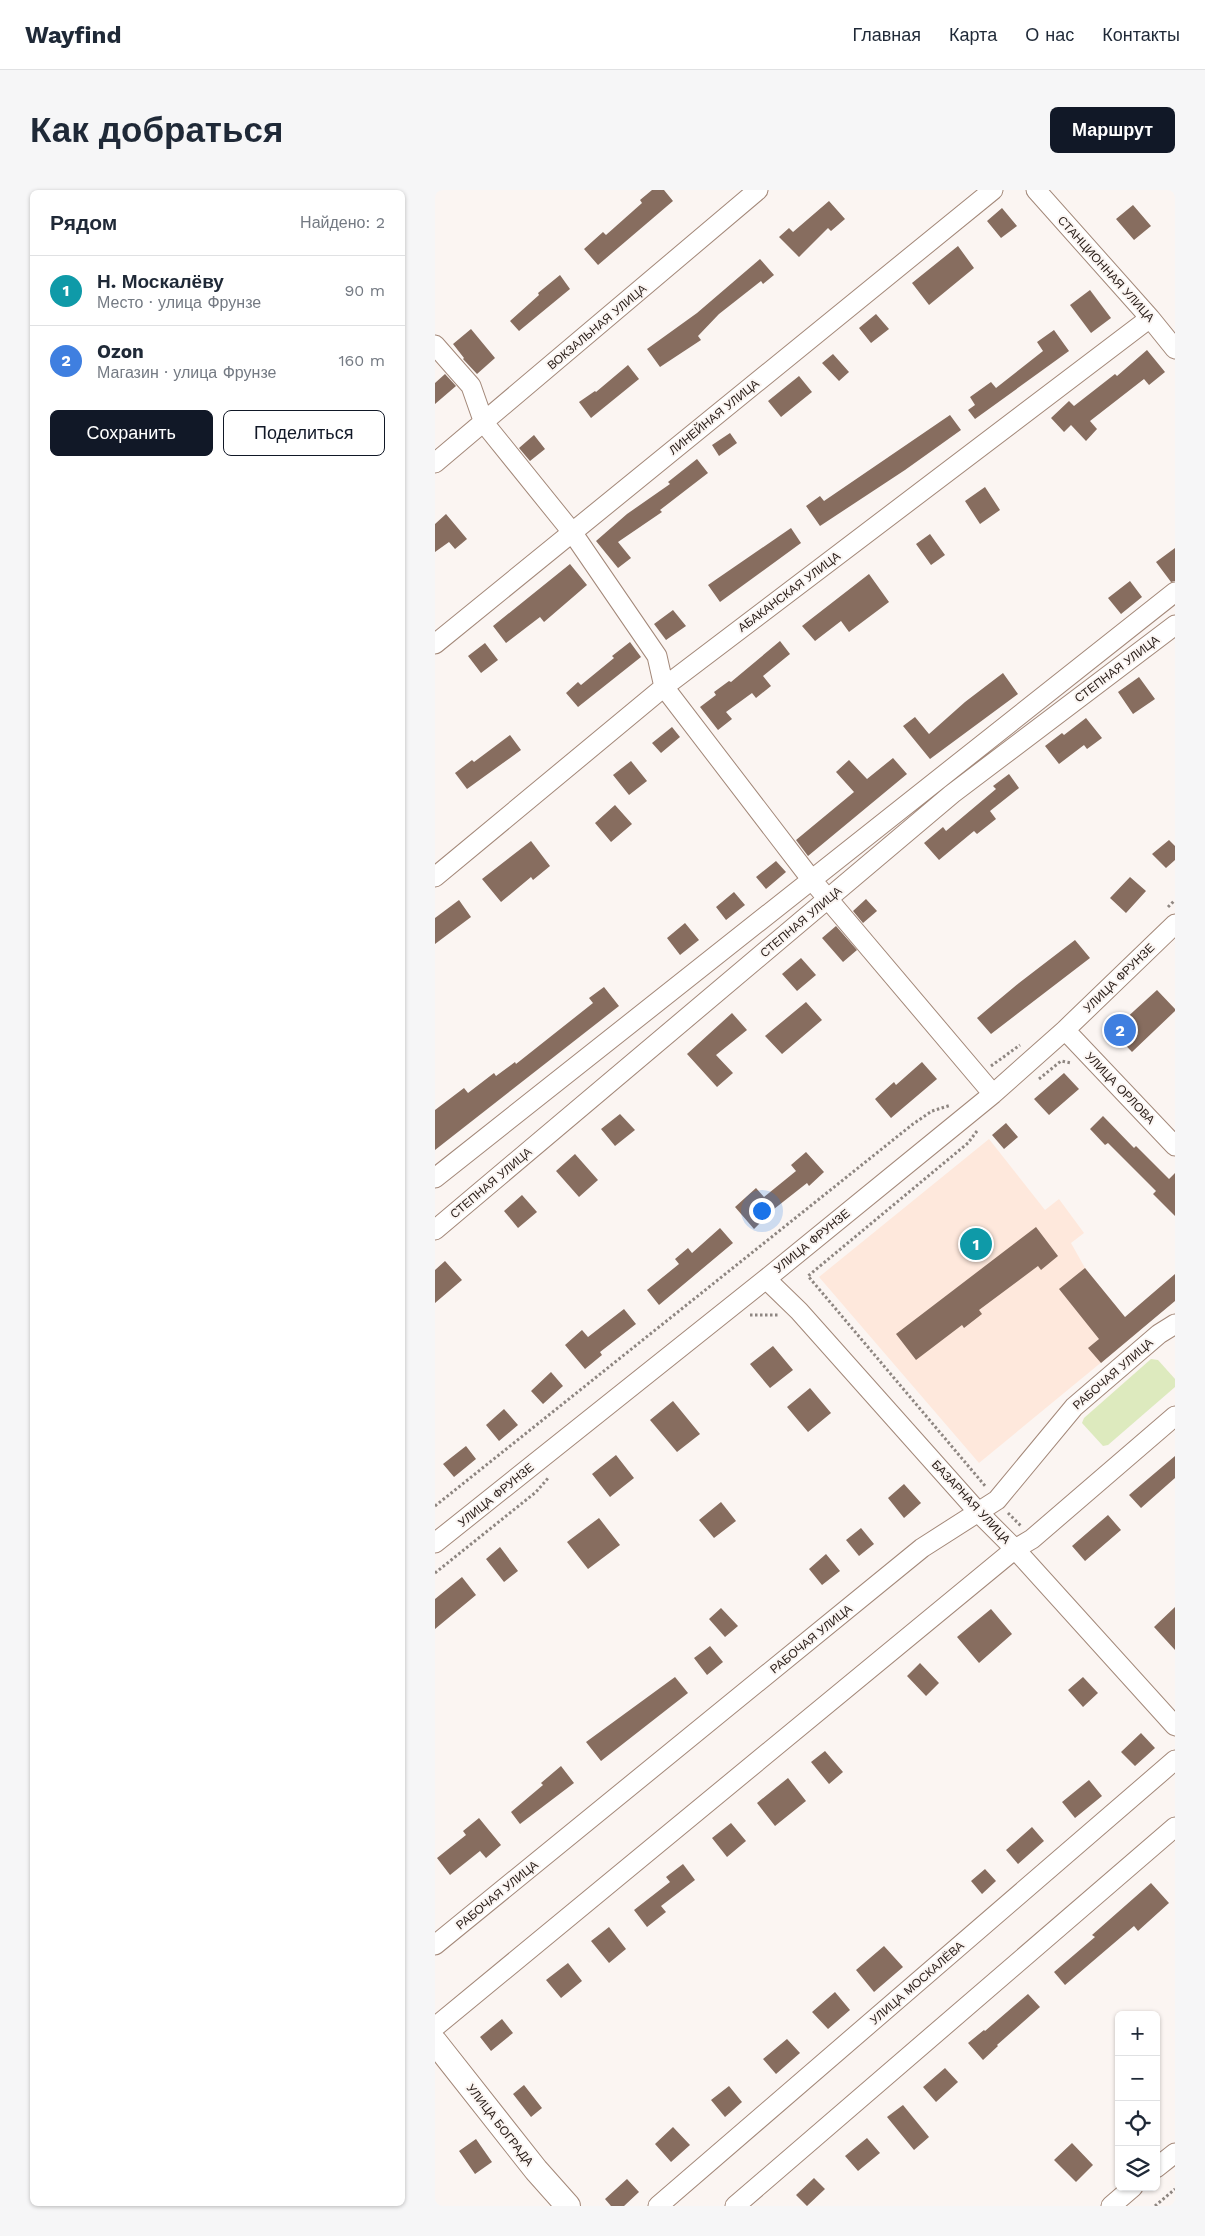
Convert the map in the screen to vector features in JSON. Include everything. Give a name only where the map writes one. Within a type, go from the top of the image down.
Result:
[{"type":"main road","name":"УЛИЦА БОГРАДА","points":[[435,2042],[536,2170],[568,2206]]},
{"type":"street","name":"ВОКЗАЛЬНАЯ УЛИЦА","points":[[435,463],[484,424],[758,190]]},
{"type":"street","name":"ЛИНЕЙНАЯ УЛИЦА","points":[[435,644],[993,190]]},
{"type":"street","name":"СТАНЦИОННАЯ УЛИЦА","points":[[1036,190],[1150,318],[1175,349]]},
{"type":"street","name":"АБАКАНСКАЯ УЛИЦА","points":[[435,876],[664,687],[1150,318]]},
{"type":"street","points":[[435,345],[471,386],[484,424],[572,532],[657,656],[664,687],[811,879],[993,1094]]},
{"type":"street","name":"СТЕПНАЯ УЛИЦА","points":[[435,1178],[1175,592]]},
{"type":"street","name":"СТЕПНАЯ УЛИЦА","points":[[435,1230],[952,794],[1175,625]]},
{"type":"street","name":"УЛИЦА ФРУНЗЕ","points":[[435,1543],[766,1279],[993,1094],[1065,1030],[1175,924]]},
{"type":"street","name":"УЛИЦА ОРЛОВА","points":[[1065,1030],[1175,1146]]},
{"type":"street","name":"БАЗАРНАЯ УЛИЦА","points":[[766,1279],[799,1311],[979,1513],[1015,1549],[1175,1726]]},
{"type":"street","name":"РАБОЧАЯ УЛИЦА","points":[[435,1945],[922,1548],[997,1500],[1074,1407],[1159,1334],[1175,1324]]},
{"type":"street","points":[[435,2026],[1015,1549],[1032,1538],[1175,1416]]},
{"type":"street","name":"УЛИЦА МОСКАЛЁВА","points":[[658,2206],[1175,1760]]},
{"type":"street","points":[[735,2206],[1175,1827]]},
{"type":"street","points":[[1160,2165],[1175,2153]]},
{"type":"street","points":[[1111,2206],[1128,2191]]},
{"type":"path","points":[[1032,1084],[1061,1061],[1074,1064]]},
{"type":"path","points":[[435,1506],[913,1124],[932,1111],[956,1104]]},
{"type":"path","points":[[981,1125],[968,1142],[808,1276],[997,1500],[1032,1538]]},
{"type":"path","points":[[742,1321],[749,1315],[779,1315],[784,1319]]},
{"type":"path","points":[[435,1573],[536,1492],[551,1474]]},
{"type":"path","points":[[1155,2206],[1175,2189]]},
{"type":"shaded area","points":[[989,1139],[1045,1210],[1059,1199],[1084,1233],[1071,1243],[1085,1268],[1137,1333],[979,1463],[819,1277]]},
{"type":"green space","points":[[1151,1359],[1158,1360],[1175,1379],[1175,1387],[1108,1445],[1103,1446],[1082,1423],[1084,1418]]},
{"type":"building","points":[[652,190],[664,190],[673,201],[598,265],[584,249],[603,232],[606,235],[642,203],[640,200]]},
{"type":"building","points":[[829,201],[845,219],[831,231],[828,228],[799,257],[779,237],[789,228],[793,232]]},
{"type":"building","points":[[1133,205],[1151,226],[1134,240],[1116,219]]},
{"type":"building","points":[[1002,208],[1017,226],[1001,238],[987,221]]},
{"type":"building","points":[[958,246],[974,268],[929,305],[912,283]]},
{"type":"building","points":[[760,259],[774,275],[763,284],[761,281],[719,314],[698,336],[701,340],[660,367],[647,349],[697,313]]},
{"type":"building","points":[[560,275],[570,289],[519,331],[510,321],[539,295],[538,293]]},
{"type":"building","points":[[1090,290],[1111,318],[1091,333],[1070,305]]},
{"type":"building","points":[[876,314],[889,329],[871,343],[859,328]]},
{"type":"building","points":[[471,329],[495,358],[477,374],[463,359],[453,344]]},
{"type":"building","points":[[1054,330],[1069,351],[975,419],[968,410],[975,405],[970,397],[991,382],[996,388],[1043,351],[1037,342]]},
{"type":"building","points":[[1147,350],[1165,372],[1149,385],[1144,379],[1090,421],[1097,429],[1086,441],[1071,425],[1064,432],[1051,418],[1069,401],[1074,406],[1115,374],[1117,376]]},
{"type":"building","points":[[833,354],[849,372],[839,381],[822,363]]},
{"type":"building","points":[[628,365],[639,379],[591,418],[579,402],[596,392]]},
{"type":"building","points":[[445,374],[456,386],[435,404],[435,383]]},
{"type":"building","points":[[799,376],[812,392],[781,417],[768,401]]},
{"type":"building","points":[[950,415],[961,430],[905,470],[820,526],[806,506],[820,496],[824,501]]},
{"type":"building","points":[[730,433],[737,443],[719,456],[712,445]]},
{"type":"building","points":[[534,435],[545,449],[530,461],[519,448]]},
{"type":"building","points":[[697,459],[708,473],[660,510],[662,512],[618,542],[631,558],[618,568],[596,541],[627,514],[670,484],[668,482]]},
{"type":"building","points":[[985,487],[1000,510],[980,524],[965,501]]},
{"type":"building","points":[[446,514],[467,539],[455,549],[449,542],[435,552],[435,524]]},
{"type":"building","points":[[791,528],[801,543],[720,602],[708,585]]},
{"type":"building","points":[[930,534],[945,555],[931,565],[916,544]]},
{"type":"building","points":[[1175,548],[1175,581],[1171,582],[1156,562]]},
{"type":"building","points":[[570,564],[587,585],[544,622],[540,617],[506,643],[493,626]]},
{"type":"building","points":[[869,574],[889,602],[849,632],[841,621],[815,641],[802,626]]},
{"type":"building","points":[[1130,581],[1142,597],[1121,614],[1108,598]]},
{"type":"building","points":[[673,610],[686,626],[666,640],[654,624]]},
{"type":"building","points":[[780,641],[790,654],[763,676],[771,686],[756,698],[752,693],[726,712],[732,719],[718,730],[700,707],[716,695],[714,692],[729,681],[731,682]]},
{"type":"building","points":[[630,642],[641,657],[578,707],[566,693],[578,682],[581,685]]},
{"type":"building","points":[[485,643],[498,660],[481,673],[468,656]]},
{"type":"building","points":[[1003,673],[1018,694],[930,759],[903,726],[915,717],[929,734],[965,702]]},
{"type":"building","points":[[1139,677],[1155,699],[1133,714],[1118,692]]},
{"type":"building","points":[[1086,718],[1102,738],[1087,749],[1084,745],[1059,764],[1045,746],[1062,733],[1064,735]]},
{"type":"building","points":[[672,727],[680,737],[661,753],[652,743]]},
{"type":"building","points":[[510,735],[521,750],[467,789],[455,773],[472,760],[474,762]]},
{"type":"building","points":[[893,758],[907,774],[808,856],[796,840],[854,792],[836,772],[849,760],[867,779]]},
{"type":"building","points":[[631,761],[647,781],[629,795],[613,775]]},
{"type":"building","points":[[1009,774],[1019,788],[990,811],[996,819],[977,834],[974,831],[939,860],[924,843],[943,827],[946,831],[996,789],[993,786]]},
{"type":"building","points":[[615,805],[632,824],[611,842],[595,823]]},
{"type":"building","points":[[1169,840],[1175,846],[1175,860],[1166,868],[1152,854]]},
{"type":"building","points":[[531,841],[550,866],[533,880],[531,877],[501,902],[482,879]]},
{"type":"building","points":[[776,861],[786,872],[766,889],[756,877]]},
{"type":"building","points":[[1130,877],[1146,891],[1126,913],[1110,898]]},
{"type":"building","points":[[734,892],[745,905],[726,920],[716,907]]},
{"type":"building","points":[[866,899],[877,911],[863,923],[853,911]]},
{"type":"building","points":[[459,900],[471,917],[435,944],[435,918]]},
{"type":"building","points":[[685,923],[699,940],[680,955],[667,938]]},
{"type":"building","points":[[836,926],[857,950],[843,962],[822,938]]},
{"type":"building","points":[[1075,940],[1090,958],[991,1034],[977,1018]]},
{"type":"building","points":[[801,958],[816,975],[797,991],[782,974]]},
{"type":"building","points":[[604,987],[619,1006],[435,1150],[435,1110],[464,1088],[468,1093],[494,1073],[496,1076],[515,1062],[516,1064],[593,1003],[589,998]]},
{"type":"building","points":[[1157,990],[1175,1011],[1132,1052],[1112,1031]]},
{"type":"building","points":[[806,1002],[822,1020],[782,1054],[765,1036]]},
{"type":"building","points":[[732,1013],[747,1030],[716,1055],[733,1073],[717,1087],[687,1054]]},
{"type":"building","points":[[922,1062],[937,1079],[891,1118],[875,1099],[894,1082],[896,1085]]},
{"type":"building","points":[[1064,1073],[1079,1089],[1049,1115],[1034,1099]]},
{"type":"building","points":[[620,1114],[635,1130],[615,1146],[601,1129]]},
{"type":"building","points":[[1103,1116],[1134,1148],[1136,1146],[1169,1179],[1175,1173],[1175,1216],[1153,1194],[1156,1191],[1108,1143],[1105,1145],[1090,1129]]},
{"type":"building","points":[[1006,1123],[1018,1137],[1004,1149],[992,1135]]},
{"type":"building","points":[[806,1152],[824,1172],[809,1186],[807,1183],[774,1209],[754,1229],[735,1207],[756,1188],[764,1197],[796,1171],[791,1165]]},
{"type":"building","points":[[575,1154],[598,1180],[579,1197],[556,1171]]},
{"type":"building","points":[[522,1195],[537,1212],[518,1228],[504,1211]]},
{"type":"building","points":[[1036,1227],[1058,1256],[1041,1270],[1038,1266],[979,1310],[982,1314],[964,1328],[962,1325],[916,1360],[896,1334]]},
{"type":"building","points":[[720,1228],[733,1243],[659,1305],[647,1290],[679,1264],[675,1259],[688,1248],[692,1253]]},
{"type":"building","points":[[445,1261],[462,1280],[435,1303],[435,1270]]},
{"type":"building","points":[[1085,1268],[1125,1317],[1175,1274],[1175,1301],[1101,1363],[1088,1348],[1099,1339],[1059,1289]]},
{"type":"building","points":[[624,1309],[636,1324],[600,1352],[602,1355],[585,1369],[565,1345],[582,1330],[588,1337]]},
{"type":"building","points":[[773,1346],[793,1370],[770,1388],[750,1364]]},
{"type":"building","points":[[551,1372],[563,1386],[543,1404],[531,1391]]},
{"type":"building","points":[[810,1388],[831,1413],[808,1432],[787,1407]]},
{"type":"building","points":[[673,1401],[700,1434],[677,1452],[650,1420]]},
{"type":"building","points":[[504,1409],[518,1425],[499,1441],[486,1425]]},
{"type":"building","points":[[466,1446],[476,1459],[454,1477],[443,1464]]},
{"type":"building","points":[[616,1455],[634,1478],[610,1497],[592,1474]]},
{"type":"building","points":[[1175,1456],[1175,1478],[1141,1508],[1129,1495]]},
{"type":"building","points":[[904,1484],[921,1503],[904,1518],[888,1498]]},
{"type":"building","points":[[721,1502],[736,1521],[714,1538],[699,1520]]},
{"type":"building","points":[[1108,1515],[1121,1530],[1085,1561],[1072,1546]]},
{"type":"building","points":[[599,1518],[620,1545],[588,1569],[567,1542]]},
{"type":"building","points":[[861,1528],[874,1544],[859,1556],[846,1540]]},
{"type":"building","points":[[500,1547],[518,1571],[504,1582],[486,1559]]},
{"type":"building","points":[[826,1554],[840,1571],[822,1585],[809,1569]]},
{"type":"building","points":[[462,1577],[476,1595],[435,1629],[435,1599]]},
{"type":"building","points":[[1175,1607],[1175,1650],[1154,1627]]},
{"type":"building","points":[[721,1608],[738,1626],[725,1637],[709,1619]]},
{"type":"building","points":[[991,1609],[1012,1634],[979,1663],[957,1637]]},
{"type":"building","points":[[710,1646],[723,1662],[707,1675],[694,1658]]},
{"type":"building","points":[[920,1663],[939,1683],[926,1696],[907,1676]]},
{"type":"building","points":[[675,1677],[688,1693],[601,1761],[586,1742]]},
{"type":"building","points":[[1083,1677],[1098,1693],[1083,1707],[1068,1690]]},
{"type":"building","points":[[1141,1733],[1155,1748],[1135,1766],[1121,1752]]},
{"type":"building","points":[[825,1751],[843,1772],[829,1784],[811,1762]]},
{"type":"building","points":[[561,1766],[574,1783],[520,1824],[511,1812],[543,1785],[541,1783]]},
{"type":"building","points":[[788,1778],[806,1801],[775,1826],[757,1803]]},
{"type":"building","points":[[1089,1780],[1102,1796],[1075,1818],[1062,1802]]},
{"type":"building","points":[[479,1818],[501,1845],[486,1858],[480,1851],[450,1875],[437,1858],[466,1835],[463,1831]]},
{"type":"building","points":[[731,1823],[746,1841],[727,1857],[712,1838]]},
{"type":"building","points":[[1032,1827],[1044,1841],[1018,1864],[1006,1850]]},
{"type":"building","points":[[683,1864],[695,1880],[661,1906],[666,1912],[647,1927],[634,1910],[670,1882],[666,1877]]},
{"type":"building","points":[[985,1869],[996,1881],[982,1894],[971,1881]]},
{"type":"building","points":[[1151,1883],[1169,1903],[1138,1931],[1134,1926],[1065,1985],[1054,1972],[1095,1937],[1092,1935]]},
{"type":"building","points":[[609,1927],[626,1949],[609,1963],[591,1941]]},
{"type":"building","points":[[884,1946],[903,1967],[874,1992],[856,1970]]},
{"type":"building","points":[[568,1963],[582,1981],[561,1998],[546,1980]]},
{"type":"building","points":[[835,1992],[850,2010],[828,2029],[812,2012]]},
{"type":"building","points":[[1028,1994],[1040,2007],[983,2060],[968,2043]]},
{"type":"building","points":[[502,2019],[513,2033],[491,2051],[480,2037]]},
{"type":"building","points":[[787,2039],[800,2053],[776,2074],[763,2059]]},
{"type":"building","points":[[945,2068],[958,2082],[936,2102],[923,2087]]},
{"type":"building","points":[[524,2085],[542,2108],[531,2117],[513,2094]]},
{"type":"building","points":[[729,2086],[742,2102],[725,2117],[711,2100]]},
{"type":"building","points":[[903,2105],[929,2137],[914,2150],[887,2117]]},
{"type":"building","points":[[673,2127],[690,2145],[671,2162],[655,2144]]},
{"type":"building","points":[[867,2138],[880,2153],[858,2171],[845,2156]]},
{"type":"building","points":[[476,2139],[492,2162],[475,2174],[459,2151]]},
{"type":"building","points":[[1072,2143],[1093,2165],[1076,2182],[1054,2160]]},
{"type":"building","points":[[814,2178],[825,2189],[807,2206],[796,2195]]},
{"type":"building","points":[[627,2179],[639,2192],[624,2206],[611,2206],[605,2199]]},
{"type":"place","name":"Ozon","points":[[1120,1030]]},
{"type":"place","name":"Н. Москалёву","points":[[976,1244]]}]
